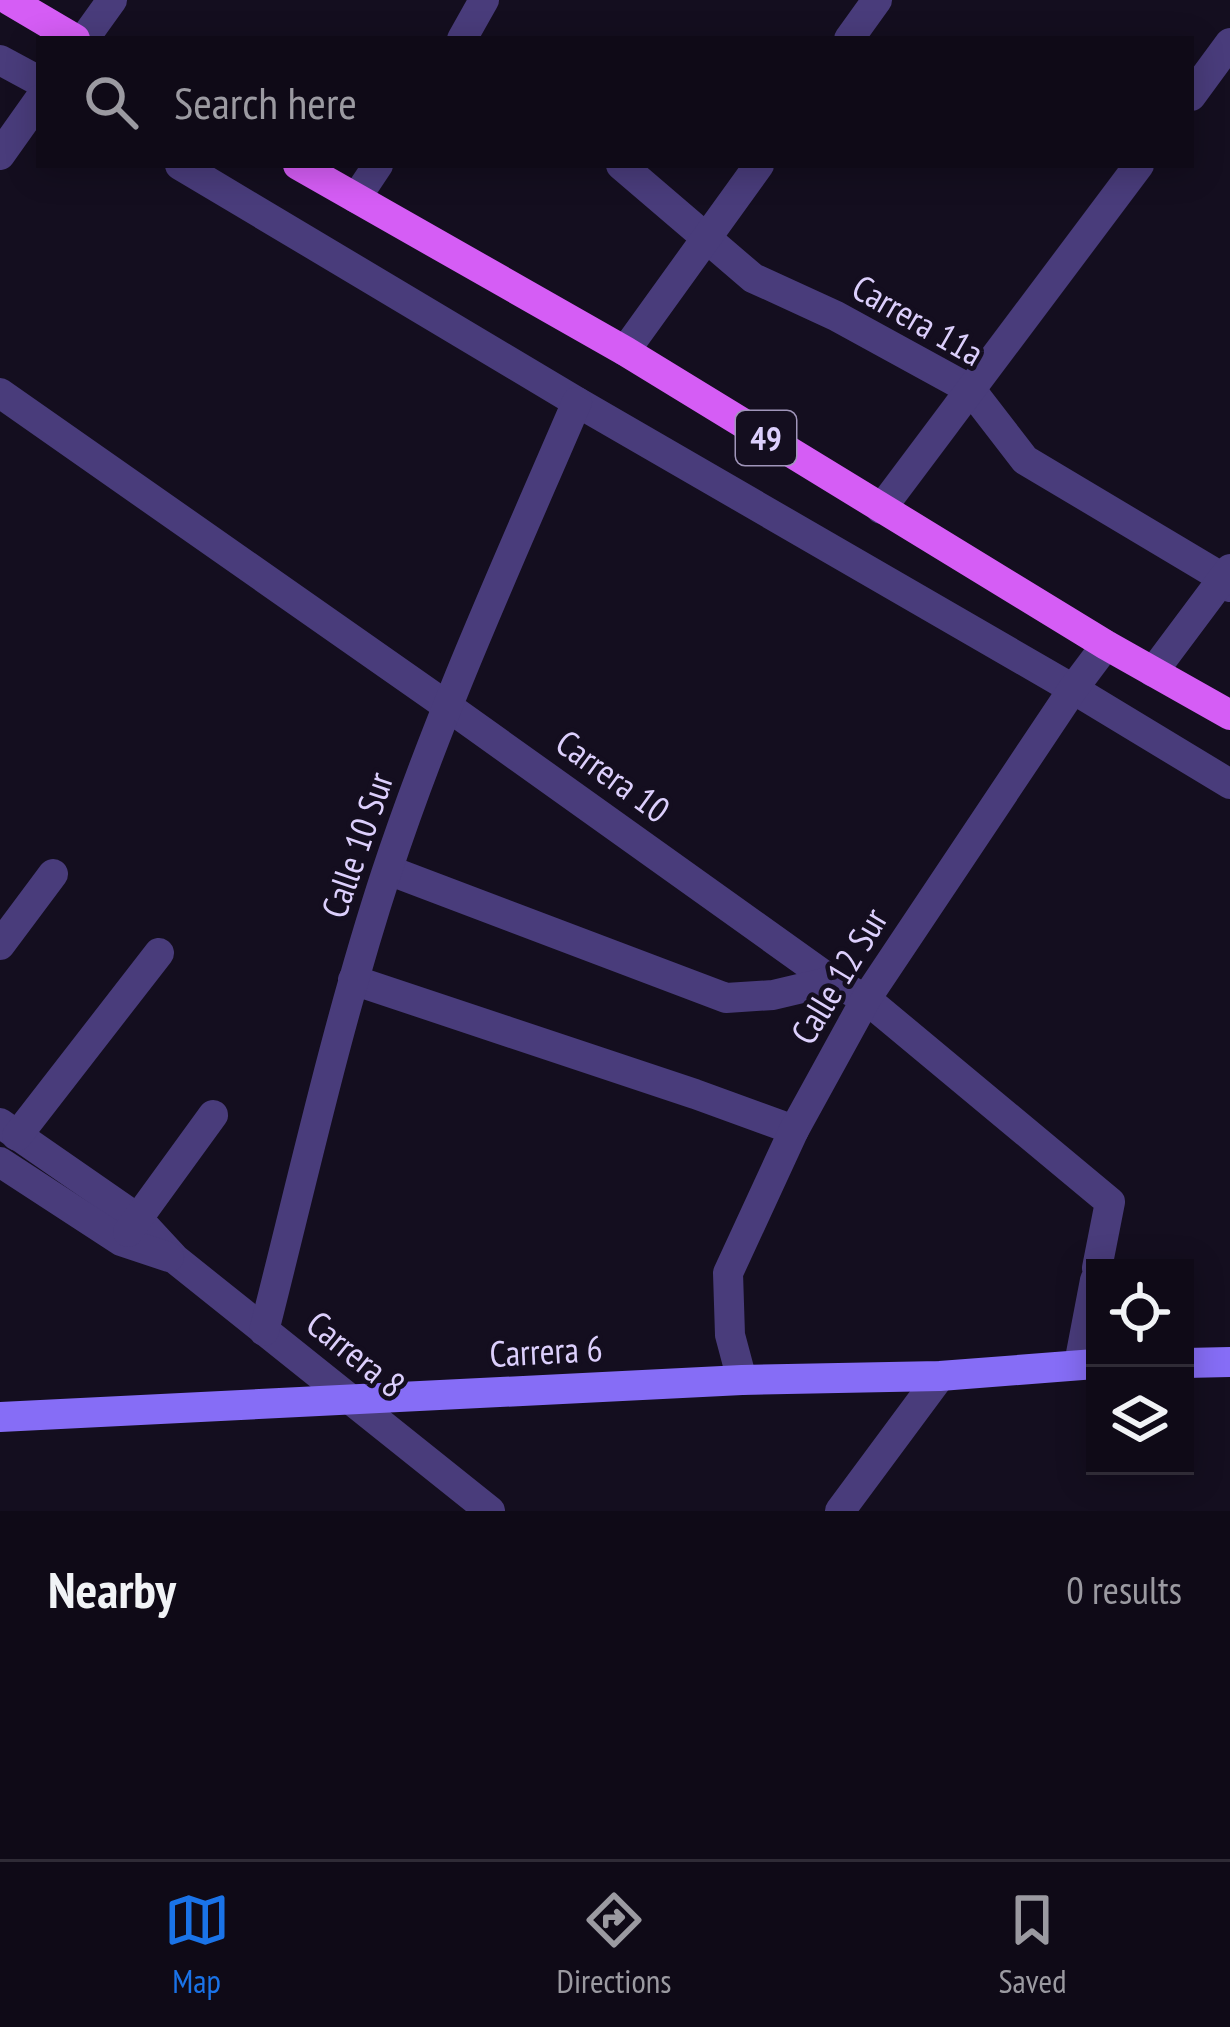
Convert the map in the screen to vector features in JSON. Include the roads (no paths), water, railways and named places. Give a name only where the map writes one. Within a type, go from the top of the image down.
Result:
[{"type":"main road","points":[[9,0],[75,36]]},
{"type":"main road","name":"49","points":[[303,168],[625,351],[1230,716]]},
{"type":"street","points":[[82,36],[112,0]]},
{"type":"street","points":[[464,36],[483,0]]},
{"type":"street","points":[[851,36],[877,0]]},
{"type":"street","points":[[1194,91],[1230,43]]},
{"type":"street","points":[[0,60],[36,79]]},
{"type":"street","points":[[0,155],[36,104]]},
{"type":"street","points":[[185,168],[1230,784]]},
{"type":"street","points":[[356,198],[376,168]]},
{"type":"street","name":"Carrera 11a","points":[[625,168],[753,278],[836,316],[971,390],[1024,460],[1228,578]]},
{"type":"street","points":[[625,351],[757,168]]},
{"type":"street","points":[[881,509],[1137,168]]},
{"type":"street","name":"Carrera 10","points":[[0,393],[832,981],[866,999],[1110,1202],[1099,1259]]},
{"type":"street","name":"Calle 10 Sur","points":[[264,1331],[353,980],[388,870],[447,706],[578,402]]},
{"type":"street","points":[[1153,672],[1228,578]]},
{"type":"street","name":"Calle 12 Sur","points":[[742,1380],[730,1335],[728,1273],[794,1130],[866,999],[1106,645]]},
{"type":"street","points":[[388,870],[726,998],[773,995],[832,981]]},
{"type":"street","points":[[0,945],[53,874]]},
{"type":"street","points":[[6,1140],[159,952]]},
{"type":"street","points":[[353,980],[794,1130]]},
{"type":"street","points":[[129,1230],[213,1115]]},
{"type":"street","name":"Carrera 8","points":[[6,1140],[175,1258],[490,1511]]},
{"type":"street","points":[[1194,1363],[1230,1362]]},
{"type":"street","name":"Carrera 6","points":[[0,1417],[742,1380],[940,1376],[1086,1364]]},
{"type":"street","points":[[840,1511],[940,1376]]}]
